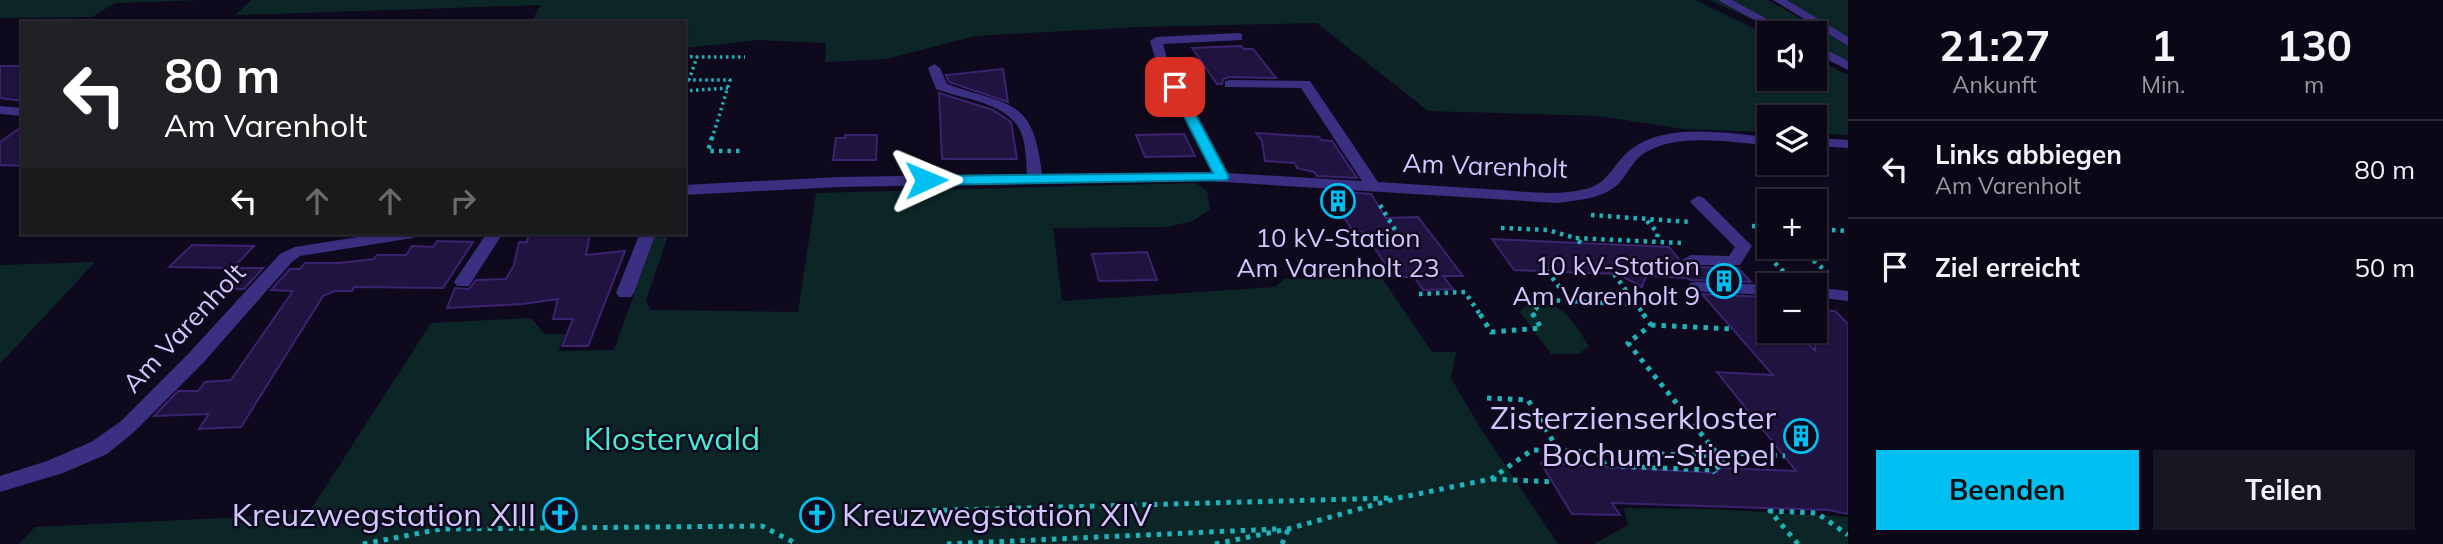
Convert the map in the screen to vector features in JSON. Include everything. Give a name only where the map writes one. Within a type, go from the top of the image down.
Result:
[{"type":"street","points":[[1724,0],[1764,21]]},
{"type":"street","points":[[1779,0],[1848,42]]},
{"type":"street","points":[[1222,177],[1163,65],[1156,41],[1238,37]]},
{"type":"street","points":[[1827,55],[1848,66]]},
{"type":"street","points":[[934,68],[941,86],[1004,107],[1020,117],[1028,132],[1035,179]]},
{"type":"street","points":[[1230,84],[1305,84],[1374,188]]},
{"type":"street","points":[[0,110],[21,112]]},
{"type":"street","name":"Am Varenholt","points":[[686,190],[838,182],[1222,177],[1556,198],[1604,188],[1612,183],[1629,158],[1655,142],[1676,138],[1757,141]]},
{"type":"street","points":[[1827,143],[1848,144]]},
{"type":"street","points":[[1693,252],[1734,261],[1744,246],[1698,201]]},
{"type":"street","name":"Am Varenholt","points":[[0,484],[55,467],[99,448],[127,427],[196,358],[286,258],[295,252],[401,235]]},
{"type":"street","points":[[463,282],[494,235]]},
{"type":"street","points":[[625,293],[647,235]]},
{"type":"street","points":[[1696,287],[1757,289]]},
{"type":"street","points":[[1827,293],[1848,296]]},
{"type":"path","points":[[686,57],[745,57]]},
{"type":"path","points":[[697,57],[688,80],[730,80],[708,151],[740,151]]},
{"type":"path","points":[[686,90],[728,88]]},
{"type":"path","points":[[1556,198],[1584,214],[1757,226]]},
{"type":"path","points":[[1385,218],[1402,241]]},
{"type":"path","points":[[1647,220],[1658,233],[1656,242]]},
{"type":"path","points":[[1501,228],[1548,230],[1575,238],[1656,242],[1693,252]]},
{"type":"path","points":[[1827,230],[1848,231]]},
{"type":"path","points":[[1575,238],[1581,243]]},
{"type":"path","points":[[1770,259],[1785,273]]},
{"type":"path","points":[[1547,271],[1570,301]]},
{"type":"path","points":[[1614,274],[1651,325]]},
{"type":"path","points":[[1419,294],[1465,292],[1491,332],[1541,328],[1532,313],[1544,300],[1636,305],[1696,287]]},
{"type":"path","points":[[1597,452],[1606,466],[1714,471],[1724,464],[1628,343],[1651,325],[1732,329]]},
{"type":"path","points":[[1487,398],[1528,400],[1559,451],[1556,451]]},
{"type":"path","points":[[1491,479],[1532,450],[1785,456]]},
{"type":"path","points":[[1556,451],[1563,463]]},
{"type":"path","points":[[1215,544],[1288,529],[1398,498],[1491,479],[1553,482]]},
{"type":"path","points":[[880,512],[1398,498]]},
{"type":"path","points":[[1798,544],[1770,511],[1817,513],[1848,535]]},
{"type":"path","points":[[546,528],[557,518]]},
{"type":"path","points":[[363,544],[440,529],[762,526],[797,544]]},
{"type":"path","points":[[947,544],[1288,529]]},
{"type":"path","points":[[1282,544],[1288,529]]},
{"type":"green space","points":[[0,0],[205,0],[115,3],[92,17],[0,18]]},
{"type":"green space","points":[[252,0],[1696,0],[1757,30],[1757,91],[1827,91],[1827,65],[1848,75],[1848,135],[1827,134],[1827,105],[1757,105],[1757,132],[1683,129],[1600,116],[1428,111],[1317,23],[1137,27],[975,36],[886,59],[825,62],[826,43],[758,40],[686,48],[686,21],[531,21],[541,5],[235,15]]},
{"type":"green space","points":[[1709,0],[1768,0],[1805,21],[1757,21]]},
{"type":"green space","points":[[1788,0],[1848,0],[1848,39],[1827,25],[1827,21],[1820,21]]},
{"type":"green space","points":[[1827,34],[1848,46],[1848,63],[1827,53]]},
{"type":"green space","name":"Klosterwald","points":[[1196,183],[1207,191],[1210,209],[1193,221],[1166,227],[1053,228],[1062,301],[1275,287],[1285,279],[1381,277],[1432,352],[1456,352],[1451,378],[1479,426],[1558,544],[19,544],[35,527],[308,514],[431,323],[531,318],[545,334],[565,334],[558,351],[614,350],[655,235],[668,235],[646,300],[650,310],[798,312],[816,193]]},
{"type":"green space","points":[[95,262],[0,364],[0,265]]},
{"type":"green space","points":[[1528,303],[1560,309],[1589,346],[1579,354],[1551,354],[1520,312]]},
{"type":"green space","points":[[1624,508],[1711,509],[1848,517],[1848,544],[1594,544],[1628,525]]},
{"type":"building","points":[[1241,46],[1244,49],[1253,49],[1276,78],[1229,77],[1223,79],[1222,84],[1217,84],[1192,48]]},
{"type":"building","points":[[0,66],[21,66],[21,101],[0,98]]},
{"type":"building","points":[[1003,69],[1008,102],[949,82],[946,75]]},
{"type":"building","points":[[939,93],[993,110],[1011,122],[1017,159],[942,159]]},
{"type":"building","points":[[21,127],[21,166],[0,165],[0,142]]},
{"type":"building","points":[[1256,133],[1319,137],[1321,140],[1332,141],[1357,178],[1317,176],[1314,172],[1297,168],[1295,163],[1265,161],[1262,141]]},
{"type":"building","points":[[1184,134],[1195,156],[1145,157],[1136,135]]},
{"type":"building","points":[[845,135],[877,135],[876,160],[833,160],[836,138],[845,138]]},
{"type":"building","points":[[1327,191],[1371,194],[1386,218],[1418,217],[1463,276],[1443,276],[1453,289],[1423,290],[1414,277],[1394,277],[1364,232],[1354,233]]},
{"type":"building","points":[[529,235],[590,235],[586,255],[625,251],[588,346],[562,346],[573,319],[553,319],[558,299],[523,304],[447,308],[455,288],[469,289],[476,280],[506,279],[514,265],[519,242],[527,242]]},
{"type":"building","points":[[1492,239],[1669,247],[1681,262],[1690,267],[1738,268],[1751,282],[1646,276],[1642,287],[1618,274],[1514,270]]},
{"type":"building","points":[[437,241],[473,242],[443,288],[354,287],[352,291],[335,291],[323,296],[241,427],[199,429],[209,414],[154,416],[178,391],[198,391],[205,382],[231,380],[293,291],[271,290],[290,269],[300,269],[305,263],[339,263],[374,259],[377,255],[406,255],[412,246],[433,247]]},
{"type":"building","points":[[192,245],[254,246],[233,268],[263,268],[244,289],[228,289],[229,268],[169,267]]},
{"type":"building","points":[[1147,252],[1157,280],[1099,281],[1092,254]]},
{"type":"building","points":[[1702,294],[1757,297],[1757,343],[1807,343],[1815,351],[1815,343],[1827,343],[1827,311],[1835,311],[1848,324],[1848,514],[1829,510],[1612,503],[1620,515],[1572,514],[1541,463],[1717,473],[1720,468],[1796,471],[1717,372],[1773,375]]},
{"type":"place","name":"10 kV-Station Am Varenholt 23","points":[[1338,201]]},
{"type":"place","name":"10 kV-Station Am Varenholt 9","points":[[1724,281]]},
{"type":"place","name":"Zisterzienserkloster Bochum-Stiepel","points":[[1801,436]]},
{"type":"place","name":"Kreuzwegstation XIII","points":[[560,515]]},
{"type":"place","name":"Kreuzwegstation XIV","points":[[817,515]]},
{"type":"route","points":[[926,180],[1222,177],[1175,87]]}]
